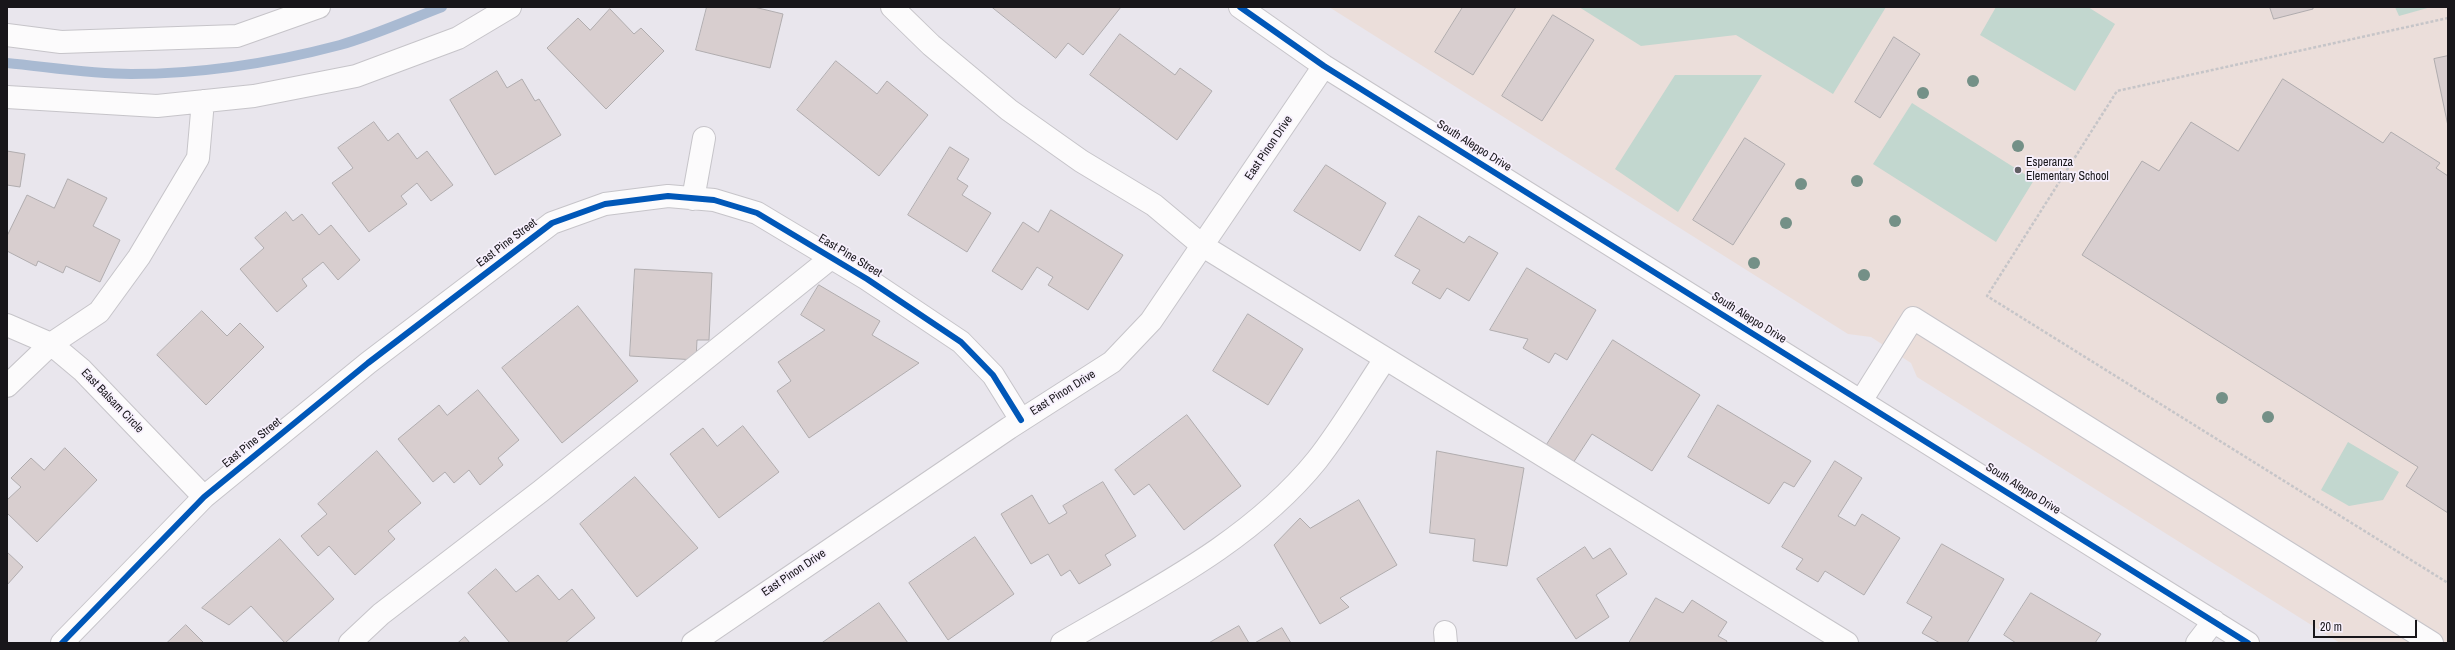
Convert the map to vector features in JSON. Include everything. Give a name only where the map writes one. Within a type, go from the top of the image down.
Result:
[{"type":"street","points":[[7,35],[61,42],[237,36],[319,7]]},
{"type":"street","points":[[7,97],[157,106],[254,96],[356,76],[458,38],[510,7]]},
{"type":"street","points":[[892,7],[931,45],[1009,110],[1081,161],[1154,205],[1203,246],[1847,643]]},
{"type":"street","name":"South Aleppo Drive","points":[[1240,7],[1324,66],[2248,643]]},
{"type":"street","name":"East Pinon Drive","points":[[693,643],[1021,420],[1112,362],[1152,321],[1324,66]]},
{"type":"street","points":[[7,386],[51,344],[100,312],[139,257],[198,158],[203,101]]},
{"type":"street","points":[[693,199],[704,138]]},
{"type":"street","name":"East Pine Street","points":[[62,643],[204,497],[368,363],[552,223],[605,204],[668,196],[714,200],[757,212],[961,342],[993,375],[1021,420]]},
{"type":"street","points":[[350,643],[381,614],[547,486],[831,258]]},
{"type":"street","points":[[1861,401],[1913,318],[2432,643]]},
{"type":"street","name":"East Balsam Circle","points":[[7,325],[51,344],[82,370],[204,497]]},
{"type":"street","points":[[1062,643],[1192,567],[1267,512],[1317,460],[1385,359]]},
{"type":"street","points":[[2197,643],[2214,621]]},
{"type":"path","points":[[2448,18],[2117,91],[1987,296],[2448,583]]},
{"type":"shaded area","name":"Esperanza Elementary School","points":[[1329,7],[2448,7],[2448,643],[2340,643],[1917,377],[1911,363],[1871,337],[1848,334]]},
{"type":"green space","points":[[1579,7],[1886,7],[1833,94],[1736,35],[1641,46]]},
{"type":"green space","points":[[1996,7],[2088,7],[2115,24],[2075,91],[1980,35]]},
{"type":"green space","points":[[2395,7],[2431,7],[2399,16]]},
{"type":"green space","points":[[1675,75],[1762,75],[1678,212],[1615,169]]},
{"type":"green space","points":[[1912,103],[2034,180],[1996,242],[1873,164]]},
{"type":"green space","points":[[2348,442],[2399,472],[2383,500],[2349,506],[2321,490]]},
{"type":"building","points":[[707,7],[754,7],[783,14],[770,68],[696,50]]},
{"type":"building","points":[[992,7],[1121,7],[1083,55],[1068,43],[1056,58]]},
{"type":"building","points":[[1463,7],[1516,7],[1473,75],[1435,52]]},
{"type":"building","points":[[2270,7],[2313,7],[2313,9],[2274,19]]},
{"type":"building","points":[[610,9],[634,34],[641,28],[664,51],[606,109],[547,48],[578,18],[590,30]]},
{"type":"building","points":[[1553,15],[1594,40],[1542,121],[1502,96]]},
{"type":"building","points":[[1120,34],[1175,75],[1180,68],[1212,91],[1177,140],[1090,75]]},
{"type":"building","points":[[1894,37],[1920,54],[1880,118],[1855,102]]},
{"type":"building","points":[[2448,56],[2448,126],[2434,59]]},
{"type":"building","points":[[836,61],[877,94],[887,81],[928,115],[879,176],[797,110]]},
{"type":"building","points":[[497,71],[507,88],[522,79],[535,101],[539,99],[561,135],[495,175],[450,100]]},
{"type":"building","points":[[2283,79],[2383,143],[2391,132],[2440,163],[2436,168],[2448,176],[2448,513],[2406,486],[2418,467],[2082,255],[2142,161],[2159,171],[2191,122],[2238,151]]},
{"type":"building","points":[[374,122],[388,141],[398,133],[417,159],[427,151],[453,185],[431,201],[417,183],[401,196],[407,204],[369,232],[332,183],[353,168],[338,148]]},
{"type":"building","points":[[1745,138],[1785,164],[1733,245],[1693,220]]},
{"type":"building","points":[[950,147],[969,159],[957,179],[968,186],[962,195],[991,213],[967,252],[908,215]]},
{"type":"building","points":[[7,151],[25,154],[20,187],[7,185]]},
{"type":"building","points":[[1326,165],[1386,203],[1360,251],[1294,211]]},
{"type":"building","points":[[68,179],[107,198],[93,226],[120,240],[100,282],[66,266],[63,273],[38,261],[36,266],[7,251],[7,236],[27,195],[54,208]]},
{"type":"building","points":[[1051,210],[1123,255],[1088,310],[1048,285],[1053,277],[1037,267],[1022,290],[992,271],[1023,222],[1038,232]]},
{"type":"building","points":[[286,212],[293,221],[302,214],[319,235],[331,225],[360,260],[338,280],[323,262],[302,279],[307,286],[277,312],[240,269],[264,248],[255,238]]},
{"type":"building","points":[[1419,216],[1464,243],[1469,236],[1498,253],[1469,301],[1447,288],[1440,299],[1412,283],[1420,270],[1395,256]]},
{"type":"building","points":[[1527,268],[1596,310],[1567,360],[1555,353],[1549,363],[1523,348],[1528,339],[1490,330]]},
{"type":"building","points":[[635,269],[712,273],[709,340],[697,340],[696,360],[630,356]]},
{"type":"building","points":[[819,285],[880,321],[872,335],[919,363],[809,438],[777,391],[791,381],[778,362],[825,330],[801,315]]},
{"type":"building","points":[[578,306],[638,381],[562,443],[502,368]]},
{"type":"building","points":[[202,311],[227,336],[240,323],[264,347],[206,405],[157,355]]},
{"type":"building","points":[[1248,314],[1303,349],[1268,405],[1213,371]]},
{"type":"building","points":[[1613,340],[1700,395],[1652,471],[1592,434],[1573,463],[1546,446]]},
{"type":"building","points":[[478,390],[519,440],[498,458],[503,465],[480,485],[469,470],[454,483],[445,472],[433,482],[398,439],[439,405],[447,415]]},
{"type":"building","points":[[1718,405],[1811,461],[1794,487],[1784,482],[1769,504],[1688,457]]},
{"type":"building","points":[[1187,415],[1241,486],[1184,530],[1149,484],[1134,495],[1115,470]]},
{"type":"building","points":[[743,426],[779,472],[719,518],[670,454],[703,428],[717,446]]},
{"type":"building","points":[[65,448],[97,480],[37,542],[7,513],[7,500],[21,487],[11,478],[31,458],[44,470]]},
{"type":"building","points":[[377,451],[421,503],[388,531],[395,539],[355,575],[329,546],[318,556],[301,536],[327,514],[318,504]]},
{"type":"building","points":[[1437,451],[1524,468],[1507,566],[1473,561],[1475,539],[1430,533]]},
{"type":"building","points":[[1835,461],[1862,478],[1838,516],[1855,526],[1862,514],[1900,538],[1864,595],[1825,571],[1818,582],[1796,569],[1803,559],[1782,547]]},
{"type":"building","points":[[635,477],[698,548],[637,597],[580,524]]},
{"type":"building","points":[[1103,482],[1136,536],[1105,555],[1111,565],[1079,584],[1070,570],[1061,576],[1048,554],[1031,564],[1001,514],[1032,495],[1049,524],[1067,513],[1063,506]]},
{"type":"building","points":[[1359,500],[1397,565],[1340,598],[1349,607],[1320,624],[1274,545],[1300,518],[1310,528]]},
{"type":"building","points":[[975,537],[1014,594],[948,640],[909,583]]},
{"type":"building","points":[[280,539],[334,599],[285,643],[251,606],[229,625],[202,608]]},
{"type":"building","points":[[1942,544],[2004,579],[1967,643],[1940,643],[1922,633],[1932,617],[1907,603]]},
{"type":"building","points":[[1585,547],[1593,559],[1610,548],[1627,574],[1596,595],[1609,617],[1576,639],[1537,579]]},
{"type":"building","points":[[7,552],[23,567],[7,585]]},
{"type":"building","points":[[496,569],[516,592],[538,575],[559,600],[572,589],[595,618],[565,643],[510,643],[468,593]]},
{"type":"building","points":[[2031,593],[2101,634],[2095,643],[2016,643],[2004,635]]},
{"type":"building","points":[[1656,598],[1683,613],[1692,600],[1727,622],[1718,636],[1727,641],[1726,643],[1629,643]]},
{"type":"building","points":[[879,603],[908,643],[822,643]]},
{"type":"building","points":[[186,625],[204,643],[167,643]]},
{"type":"building","points":[[1239,626],[1249,643],[1209,643]]},
{"type":"building","points":[[1282,628],[1291,643],[1255,643]]},
{"type":"building","points":[[465,637],[470,643],[458,643]]},
{"type":"waterway","points":[[7,63],[116,74],[210,70],[262,62],[340,45],[379,32],[442,7]]},
{"type":"cycle path","points":[[1240,7],[1324,66],[2248,643]]},
{"type":"cycle path","points":[[62,643],[204,497],[368,363],[552,223],[605,204],[668,196],[714,200],[757,213],[867,279],[961,342],[993,375],[1021,420]]},
{"type":"place","name":"Esperanza Elementary School","points":[[2018,170]]}]
